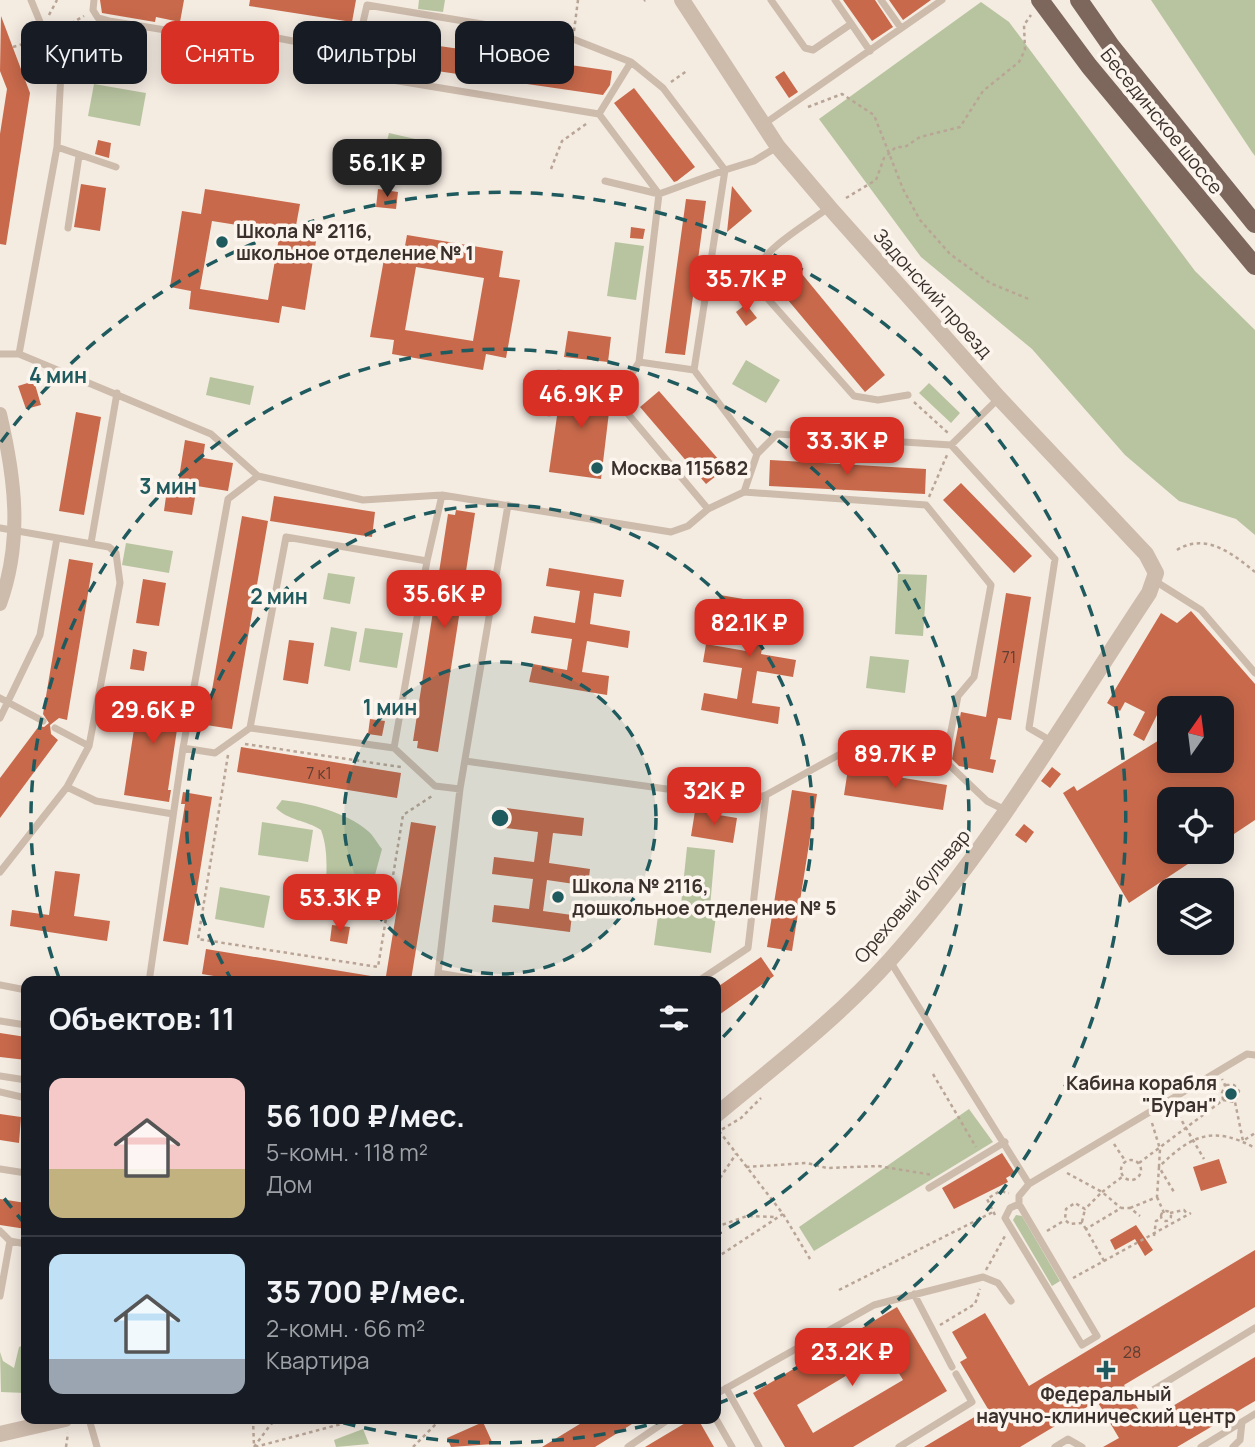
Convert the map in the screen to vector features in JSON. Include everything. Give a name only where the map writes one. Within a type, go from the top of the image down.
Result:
[{"type":"main road","name":"Бесединское шоссе","points":[[1083,4],[1111,46],[1255,224]]},
{"type":"main road","name":"Бесединское шоссе","points":[[1035,7],[1089,66],[1255,265]]},
{"type":"street","name":"Задонский проезд","points":[[682,0],[778,147],[999,398],[1146,554],[1154,566],[1155,581]]},
{"type":"street","points":[[0,414],[17,503],[7,529],[0,604]]},
{"type":"street","name":"Ореховый бульвар","points":[[721,1122],[889,961],[1008,811],[1155,581]]},
{"type":"street","points":[[0,1434],[43,1424]]},
{"type":"lane","points":[[31,0],[38,19]]},
{"type":"lane","points":[[94,0],[93,10],[99,18],[109,21],[178,32],[214,26],[293,41]]},
{"type":"lane","points":[[771,0],[806,48],[813,50],[851,24]]},
{"type":"lane","points":[[835,0],[870,51]]},
{"type":"lane","points":[[881,0],[901,29]]},
{"type":"lane","points":[[763,124],[901,29],[930,3],[942,0]]},
{"type":"lane","points":[[363,21],[367,5],[464,21]]},
{"type":"lane","points":[[574,39],[631,62],[663,88],[725,170],[694,370]]},
{"type":"lane","points":[[599,114],[631,62]]},
{"type":"lane","points":[[19,354],[57,147],[60,84]]},
{"type":"lane","points":[[417,84],[599,114],[659,194],[639,362],[628,380],[623,408],[708,509]]},
{"type":"lane","points":[[57,147],[116,167]]},
{"type":"lane","points":[[605,181],[659,194],[754,161],[778,147]]},
{"type":"lane","points":[[68,228],[79,156]]},
{"type":"lane","points":[[829,207],[763,257],[754,269],[753,282],[853,396],[878,400],[908,395]]},
{"type":"lane","points":[[0,354],[19,354],[211,434],[258,476],[363,500],[442,495],[671,532],[688,526],[708,509],[744,492],[926,505],[991,585],[974,677],[958,696],[945,761]]},
{"type":"lane","points":[[639,362],[694,370],[757,454]]},
{"type":"lane","points":[[549,413],[558,373],[628,380]]},
{"type":"lane","points":[[90,543],[117,393]]},
{"type":"lane","points":[[953,442],[999,398]]},
{"type":"lane","points":[[744,492],[757,454],[777,434],[953,442],[1055,559],[1029,728],[1053,742]]},
{"type":"lane","points":[[150,976],[183,748],[228,499],[258,476]]},
{"type":"lane","points":[[394,748],[427,561],[442,495]]},
{"type":"lane","points":[[438,976],[460,789],[508,505]]},
{"type":"lane","points":[[0,872],[67,787],[89,746],[120,583],[116,553],[110,547],[7,529]]},
{"type":"lane","points":[[250,728],[286,537],[427,561]]},
{"type":"lane","points":[[0,718],[40,635],[57,538]]},
{"type":"lane","points":[[1155,581],[1201,610],[1255,673]]},
{"type":"lane","points":[[0,698],[43,721]]},
{"type":"lane","points":[[55,728],[89,746]]},
{"type":"lane","points":[[183,748],[215,753],[250,728],[394,748],[435,786],[460,789]]},
{"type":"lane","points":[[465,761],[746,800],[766,795],[853,747],[945,761],[987,801],[1008,811]]},
{"type":"lane","points":[[67,787],[96,801],[173,814]]},
{"type":"lane","points":[[706,976],[748,948],[766,795]]},
{"type":"lane","points":[[889,961],[1029,1184]]},
{"type":"lane","points":[[438,973],[456,976]]},
{"type":"lane","points":[[0,985],[21,989]]},
{"type":"lane","points":[[0,1021],[21,1024]]},
{"type":"lane","points":[[1019,1204],[1010,1208],[1005,1218],[1082,1345],[1097,1336],[1019,1204],[1019,1196],[1029,1184],[1247,1054],[1255,1055]]},
{"type":"lane","points":[[0,1076],[21,1079]]},
{"type":"lane","points":[[0,1092],[21,1097]]},
{"type":"lane","points":[[929,1188],[1005,1142]]},
{"type":"lane","points":[[0,1169],[21,1172]]},
{"type":"lane","points":[[0,1231],[10,1241],[21,1243]]},
{"type":"lane","points":[[0,1296],[10,1241]]},
{"type":"lane","points":[[721,1391],[874,1305],[983,1277],[998,1283],[1011,1301]]},
{"type":"lane","points":[[900,1447],[972,1402],[914,1294]]},
{"type":"lane","points":[[1153,1390],[1255,1328]]},
{"type":"lane","points":[[726,1388],[759,1447]]},
{"type":"lane","points":[[1201,1447],[1255,1414]]},
{"type":"lane","points":[[1233,1447],[1240,1440],[1242,1422]]},
{"type":"lane","points":[[90,1424],[97,1447]]},
{"type":"lane","points":[[628,1447],[662,1424]]},
{"type":"lane","points":[[719,1424],[732,1447]]},
{"type":"lane","points":[[1055,1447],[1068,1439],[1082,1447]]},
{"type":"path","points":[[38,19],[51,14],[57,0]]},
{"type":"path","points":[[574,31],[578,0]]},
{"type":"path","points":[[846,198],[876,180],[887,155],[920,137],[960,127],[984,91],[1019,62],[1025,50],[1024,25],[1035,7]]},
{"type":"path","points":[[75,21],[93,10]]},
{"type":"path","points":[[13,47],[21,45]]},
{"type":"path","points":[[663,88],[688,70]]},
{"type":"path","points":[[804,109],[842,94],[874,115],[887,155],[920,220],[950,254],[990,283],[1031,300]]},
{"type":"path","points":[[551,169],[562,141],[599,114]]},
{"type":"path","points":[[908,395],[953,442],[926,505]]},
{"type":"path","points":[[1177,550],[1198,543],[1226,548],[1255,572]]},
{"type":"path","points":[[418,770],[230,742],[198,939],[378,967],[403,815],[447,787]]},
{"type":"path","points":[[1226,1085],[1220,1076],[1230,1071]]},
{"type":"path","points":[[933,1074],[980,1156]]},
{"type":"path","points":[[1223,1100],[1222,1093],[1226,1085]]},
{"type":"path","points":[[1226,1085],[1234,1085],[1240,1091],[1235,1102],[1243,1141]]},
{"type":"path","points":[[721,1125],[741,1118],[762,1097]]},
{"type":"path","points":[[1126,1162],[1139,1163],[1223,1100],[1235,1102]]},
{"type":"path","points":[[1174,1106],[1204,1159]]},
{"type":"path","points":[[1142,1125],[1152,1119],[1160,1149],[1157,1197],[1164,1213]]},
{"type":"path","points":[[721,1132],[783,1214],[810,1259]]},
{"type":"path","points":[[1243,1141],[1255,1133]]},
{"type":"path","points":[[1159,1167],[1193,1139],[1219,1135],[1243,1141],[1255,1148]]},
{"type":"path","points":[[1104,1149],[1123,1137]]},
{"type":"path","points":[[976,1147],[983,1142]]},
{"type":"path","points":[[1113,1143],[1126,1162]]},
{"type":"path","points":[[721,1176],[736,1154]]},
{"type":"path","points":[[1126,1162],[1121,1168],[1123,1176],[1128,1179],[1137,1178],[1140,1174],[1139,1163]]},
{"type":"path","points":[[746,1167],[807,1163],[827,1168],[878,1166],[948,1177]]},
{"type":"path","points":[[1075,1166],[1065,1172],[1102,1192],[1121,1208]]},
{"type":"path","points":[[1159,1167],[1174,1192]]},
{"type":"path","points":[[1082,1223],[1085,1209],[1123,1176]]},
{"type":"path","points":[[996,1184],[1000,1191]]},
{"type":"path","points":[[1086,1228],[1121,1208],[1130,1208],[1157,1197]]},
{"type":"path","points":[[1040,1223],[1045,1233],[1065,1220],[1068,1206],[1081,1204],[1085,1209]]},
{"type":"path","points":[[1130,1208],[1140,1216]]},
{"type":"path","points":[[1072,1279],[1190,1214],[1184,1210],[1164,1213]]},
{"type":"path","points":[[839,1290],[993,1212]]},
{"type":"path","points":[[1161,1219],[1164,1213]]},
{"type":"path","points":[[1154,1236],[1156,1221],[1169,1220],[1170,1213]]},
{"type":"path","points":[[721,1255],[783,1214]]},
{"type":"path","points":[[721,1225],[747,1216],[776,1217]]},
{"type":"path","points":[[1065,1220],[1076,1225],[1082,1223]]},
{"type":"path","points":[[1082,1223],[1104,1261]]},
{"type":"path","points":[[253,1424],[255,1447]]},
{"type":"path","points":[[255,1447],[271,1424]]},
{"type":"path","points":[[255,1447],[341,1424]]},
{"type":"path","points":[[413,1447],[437,1424]]},
{"type":"green space","points":[[419,0],[445,0],[443,12],[418,9]]},
{"type":"green space","points":[[1151,0],[1255,0],[1255,156],[1252,152]]},
{"type":"green space","points":[[981,2],[1009,22],[1195,271],[1255,330],[1255,535],[1236,519],[1179,501],[1125,455],[1032,349],[921,257],[819,119]]},
{"type":"green space","points":[[94,84],[146,93],[140,126],[88,116]]},
{"type":"green space","points":[[389,133],[437,144],[430,173],[382,161]]},
{"type":"green space","points":[[615,242],[644,246],[636,300],[607,296]]},
{"type":"green space","points":[[746,360],[780,380],[766,403],[732,384]]},
{"type":"green space","points":[[210,377],[254,386],[250,405],[206,395]]},
{"type":"green space","points":[[929,383],[960,413],[951,423],[919,393]]},
{"type":"green space","points":[[126,543],[173,551],[169,573],[122,565]]},
{"type":"green space","points":[[328,573],[355,577],[350,604],[323,599]]},
{"type":"green space","points":[[898,574],[927,575],[923,636],[895,634]]},
{"type":"green space","points":[[331,627],[357,632],[350,671],[324,666]]},
{"type":"green space","points":[[365,628],[403,633],[397,668],[359,662]]},
{"type":"green space","points":[[870,656],[909,660],[905,693],[866,688]]},
{"type":"green space","points":[[282,800],[315,806],[349,819],[370,833],[382,849],[368,901],[358,918],[340,921],[326,912],[326,860],[321,830],[281,812],[276,808]]},
{"type":"green space","points":[[262,822],[313,830],[308,862],[258,855]]},
{"type":"green space","points":[[687,847],[715,850],[710,907],[681,905]]},
{"type":"green space","points":[[220,887],[270,896],[264,928],[215,919]]},
{"type":"green space","points":[[659,909],[716,916],[711,953],[654,945]]},
{"type":"green space","points":[[969,1109],[993,1142],[814,1251],[799,1227]]},
{"type":"green space","points":[[1016,1215],[1022,1216],[1060,1281],[1052,1286],[1013,1220]]},
{"type":"green space","points":[[21,1346],[21,1393],[1,1392],[0,1352],[3,1361],[14,1368]]},
{"type":"green space","points":[[363,1429],[369,1444],[336,1447],[334,1440]]},
{"type":"building","points":[[100,0],[184,0],[180,21],[156,17],[155,22],[102,13]]},
{"type":"building","points":[[250,0],[356,0],[352,21],[249,6]]},
{"type":"building","points":[[843,0],[875,0],[893,27],[872,41]]},
{"type":"building","points":[[889,0],[931,0],[903,20]]},
{"type":"building","points":[[1,16],[21,69],[21,84],[27,84],[30,93],[6,245],[0,244],[0,134],[7,89],[0,71]]},
{"type":"building","points":[[441,46],[455,48],[455,74],[441,72]]},
{"type":"building","points":[[574,66],[612,71],[610,85],[603,95],[527,84],[574,84]]},
{"type":"building","points":[[784,71],[798,92],[789,98],[775,77]]},
{"type":"building","points":[[634,88],[695,167],[677,181],[674,182],[614,103]]},
{"type":"building","points":[[98,140],[111,143],[109,158],[95,154]]},
{"type":"building","points":[[81,184],[106,188],[100,231],[74,227]]},
{"type":"building","points":[[732,186],[752,211],[727,232]]},
{"type":"building","points":[[205,189],[300,204],[295,231],[317,235],[305,310],[282,306],[279,323],[189,309],[191,291],[170,287],[182,211],[201,214]],"holes":[[[212,221],[280,232],[268,300],[200,289]]]},
{"type":"building","points":[[378,189],[398,192],[396,209],[376,207]]},
{"type":"building","points":[[686,199],[706,201],[685,355],[665,353]]},
{"type":"building","points":[[631,227],[645,229],[643,239],[630,238]]},
{"type":"building","points":[[407,235],[503,251],[499,277],[520,280],[506,358],[486,354],[483,370],[392,354],[394,340],[370,337],[384,259],[402,262]],"holes":[[[416,267],[484,278],[473,341],[405,330]]]},
{"type":"building","points":[[793,263],[885,375],[865,392],[772,281]]},
{"type":"building","points":[[746,304],[757,318],[746,326],[736,312]]},
{"type":"building","points":[[568,331],[611,337],[608,362],[564,357]]},
{"type":"building","points":[[34,381],[41,405],[26,409],[18,386]]},
{"type":"building","points":[[562,381],[612,387],[601,479],[549,472]]},
{"type":"building","points":[[659,391],[726,468],[706,484],[640,407]]},
{"type":"building","points":[[76,412],[101,417],[84,515],[59,511]]},
{"type":"building","points":[[185,440],[205,444],[203,458],[233,463],[228,491],[197,486],[192,515],[164,511],[168,482],[178,484]]},
{"type":"building","points":[[770,460],[926,469],[925,494],[769,486]]},
{"type":"building","points":[[961,483],[1032,556],[1014,573],[943,500]]},
{"type":"building","points":[[274,496],[375,512],[372,537],[270,521]]},
{"type":"building","points":[[456,510],[475,513],[438,752],[417,748],[418,741],[413,741],[448,514],[455,515]]},
{"type":"building","points":[[242,516],[268,521],[232,729],[206,725]]},
{"type":"building","points":[[69,559],[93,563],[67,720],[59,718],[50,725],[51,734],[58,740],[0,818],[0,778],[39,726],[44,727],[49,723],[43,714]]},
{"type":"building","points":[[549,568],[624,580],[621,597],[594,593],[590,624],[630,631],[628,648],[587,641],[582,672],[609,676],[607,695],[529,682],[533,664],[567,670],[572,639],[531,633],[534,616],[575,623],[580,591],[546,586]]},
{"type":"building","points":[[143,579],[166,583],[159,626],[136,623]]},
{"type":"building","points":[[1006,593],[1031,597],[1011,720],[998,718],[990,759],[996,760],[993,773],[959,766],[952,759],[961,712],[986,717]]},
{"type":"building","points":[[720,595],[796,608],[793,627],[767,622],[761,654],[796,660],[793,677],[757,671],[752,703],[780,707],[778,724],[701,710],[704,693],[737,699],[742,668],[703,662],[706,644],[746,651],[751,620],[717,614]]},
{"type":"building","points":[[1191,611],[1255,684],[1255,820],[1234,834],[1234,787],[1157,787],[1157,864],[1188,864],[1167,878],[1157,878],[1157,884],[1129,903],[1063,793],[1074,786],[1077,791],[1157,741],[1157,774],[1234,774],[1234,696],[1157,696],[1157,715],[1144,741],[1133,735],[1145,712],[1125,702],[1120,711],[1107,703],[1161,613],[1177,623]]},
{"type":"building","points":[[289,640],[314,643],[308,684],[283,680]]},
{"type":"building","points":[[133,649],[147,652],[144,671],[130,669]]},
{"type":"building","points":[[140,690],[182,696],[168,790],[171,790],[169,802],[124,795]]},
{"type":"building","points":[[370,719],[385,721],[382,736],[368,734]]},
{"type":"building","points":[[241,747],[401,773],[397,798],[237,772]]},
{"type":"building","points":[[1052,767],[1061,774],[1050,788],[1041,781]]},
{"type":"building","points":[[848,769],[947,785],[943,810],[844,795]]},
{"type":"building","points":[[792,790],[817,794],[792,951],[767,947]]},
{"type":"building","points":[[183,792],[212,797],[188,945],[163,941],[185,804],[181,804]]},
{"type":"building","points":[[507,808],[584,818],[582,836],[553,833],[549,863],[590,869],[588,886],[547,880],[543,911],[572,915],[570,932],[492,922],[494,905],[529,909],[533,879],[492,874],[494,857],[534,862],[538,832],[505,828]]},
{"type":"building","points":[[695,811],[737,818],[733,843],[691,836]]},
{"type":"building","points":[[411,822],[436,826],[412,976],[386,976]]},
{"type":"building","points":[[1024,824],[1034,832],[1026,843],[1015,835]]},
{"type":"building","points":[[55,871],[80,874],[74,916],[110,921],[107,941],[10,926],[12,910],[49,915]]},
{"type":"building","points":[[332,925],[350,927],[347,944],[330,941]]},
{"type":"building","points":[[206,949],[371,976],[214,976],[202,974]]},
{"type":"building","points":[[761,957],[774,976],[721,1013],[721,985]]},
{"type":"building","points":[[0,1033],[21,1036],[21,1059],[0,1057]]},
{"type":"building","points":[[0,1114],[21,1117],[19,1143],[0,1140]]},
{"type":"building","points":[[1002,1153],[1015,1173],[1006,1178],[1008,1182],[954,1209],[942,1188]]},
{"type":"building","points":[[1219,1159],[1227,1183],[1201,1191],[1193,1167]]},
{"type":"building","points":[[0,1199],[21,1202],[21,1228],[0,1225]]},
{"type":"building","points":[[1136,1225],[1153,1250],[1145,1256],[1135,1239],[1115,1250],[1110,1240]]},
{"type":"building","points":[[1255,1250],[1255,1307],[1124,1385],[1146,1422],[1255,1357],[1255,1401],[1177,1447],[1103,1447],[1119,1438],[1097,1401],[1020,1447],[924,1447],[988,1409],[960,1362],[967,1358],[952,1332],[985,1313],[1029,1386]]},
{"type":"building","points":[[897,1307],[947,1391],[853,1447],[785,1447],[753,1393]],"holes":[[[886,1352],[903,1380],[813,1433],[797,1405]]]},
{"type":"building","points":[[484,1424],[493,1444],[451,1447],[447,1438]]},
{"type":"building","points":[[580,1424],[632,1424],[595,1447],[542,1447]]},
{"type":"building","points":[[684,1424],[701,1424],[714,1447],[645,1447]]},
{"type":"place","name":"Школа № 2116, школьное отделение № 1","points":[[222,242]]},
{"type":"place","name":"Москва 115682","points":[[597,468]]},
{"type":"place","name":"Школа № 2116, дошкольное отделение № 5","points":[[558,897]]},
{"type":"place","name":"Кабина корабля \"Буран\"","points":[[1231,1094]]},
{"type":"place","name":"Федеральный научно-клинический центр","points":[[1106,1370]]}]
